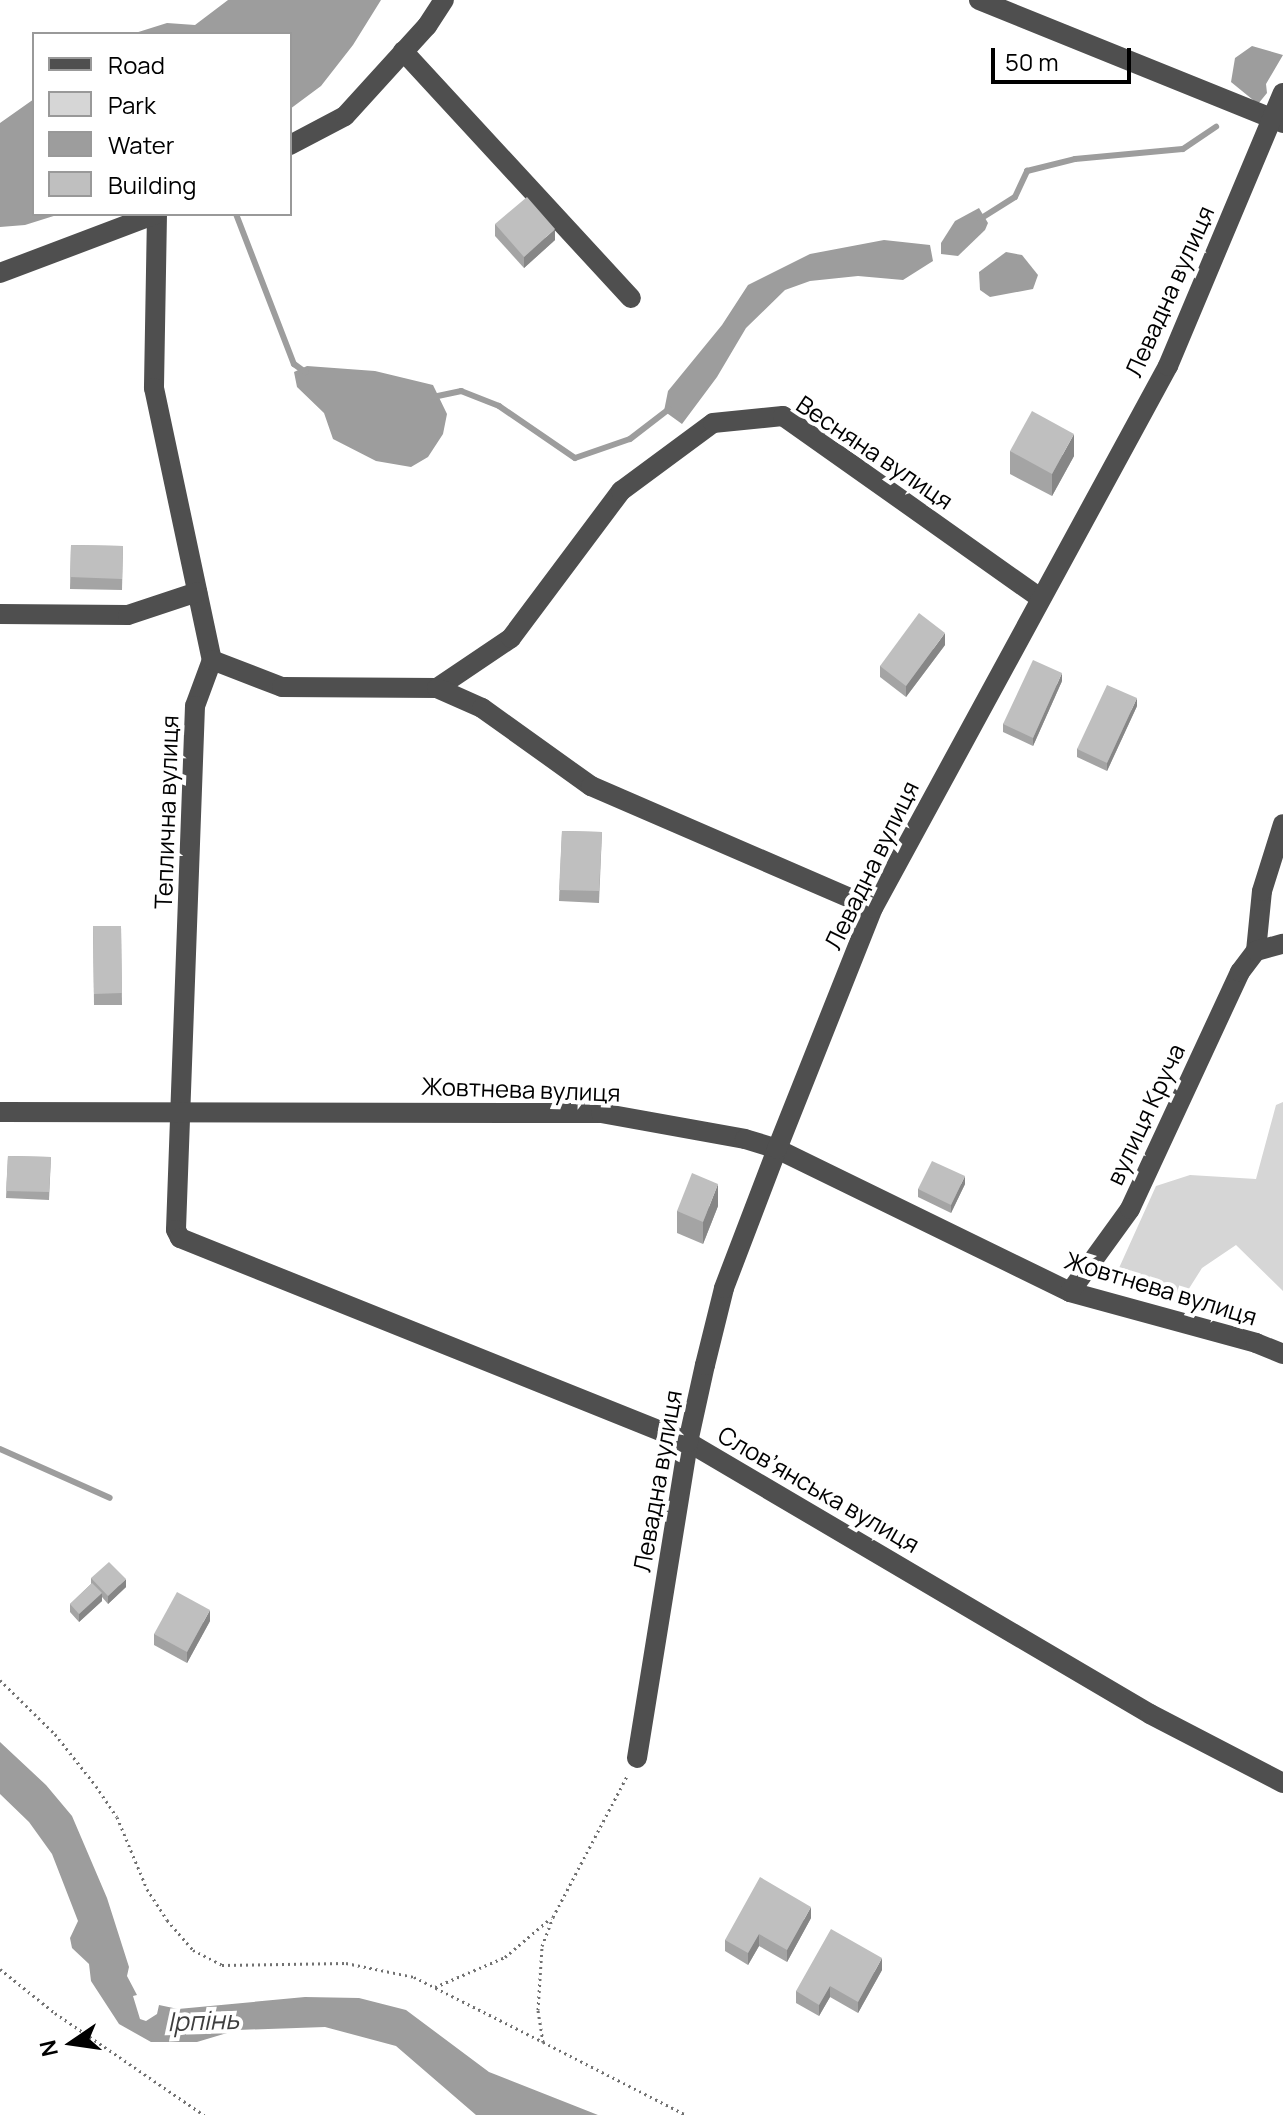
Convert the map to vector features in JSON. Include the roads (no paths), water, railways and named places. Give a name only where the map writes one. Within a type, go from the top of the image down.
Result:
[{"type":"street","points":[[292,144],[345,116],[444,0]]},
{"type":"street","points":[[979,0],[1277,121]]},
{"type":"street","points":[[403,51],[631,298]]},
{"type":"street","name":"Левадна вулиця","points":[[637,1758],[688,1442],[724,1288],[777,1149],[873,908],[1039,597],[1168,366],[1277,121],[1283,93]]},
{"type":"street","points":[[0,273],[152,216]]},
{"type":"street","points":[[157,216],[154,388],[212,660],[282,687],[437,688],[482,708],[591,786],[873,908]]},
{"type":"street","name":"Весняна вулиця","points":[[437,688],[511,638],[621,491],[713,423],[783,416],[1039,597]]},
{"type":"street","points":[[0,614],[128,615],[197,592]]},
{"type":"street","name":"Теплична вулиця","points":[[176,1230],[195,706],[212,660]]},
{"type":"street","name":"вулиця Круча","points":[[1070,1292],[1130,1209],[1240,972],[1256,951],[1262,891],[1283,824]]},
{"type":"street","points":[[1256,951],[1283,944]]},
{"type":"street","name":"Жовтнева вулиця","points":[[0,1112],[180,1115],[241,1110],[601,1113],[745,1139],[777,1149],[1070,1292],[1256,1343],[1283,1354]]},
{"type":"street","name":"Словʼянська вулиця","points":[[176,1230],[180,1238],[188,1243],[688,1442],[1150,1714],[1283,1783]]},
{"type":"water","points":[[228,0],[381,0],[353,45],[321,86],[292,108],[292,32],[138,32],[167,23],[195,25]]},
{"type":"water","points":[[1252,46],[1283,55],[1266,84],[1267,93],[1258,104],[1231,82],[1235,58]]},
{"type":"water","points":[[32,100],[32,216],[54,216],[25,225],[0,227],[0,123]]},
{"type":"water","points":[[979,208],[988,223],[985,230],[958,256],[941,254],[941,243],[955,221]]},
{"type":"water","points":[[884,240],[930,245],[933,261],[903,280],[858,276],[810,281],[785,290],[746,328],[717,377],[682,424],[664,411],[668,391],[722,325],[748,285],[810,254]]},
{"type":"water","points":[[1006,252],[1022,255],[1038,275],[1033,289],[990,297],[980,290],[979,272]]},
{"type":"water","points":[[307,366],[375,371],[433,385],[447,414],[443,434],[428,457],[411,467],[376,461],[333,439],[324,413],[297,387],[294,372]]},
{"type":"water","name":"Ірпінь","points":[[0,1742],[46,1785],[72,1816],[107,1898],[129,1967],[127,1976],[137,1995],[133,1996],[140,2019],[146,2021],[157,2014],[159,2005],[178,2009],[305,1997],[359,1998],[406,2010],[489,2072],[598,2115],[476,2115],[396,2046],[325,2027],[237,2030],[197,2042],[151,2042],[119,2024],[91,1981],[89,1964],[72,1948],[70,1938],[78,1921],[52,1854],[29,1822],[0,1794]]},
{"type":"waterway","points":[[980,219],[1015,197],[1027,171],[1075,159],[1183,149],[1216,127]]},
{"type":"waterway","points":[[237,216],[294,364],[305,372]]},
{"type":"waterway","points":[[433,397],[461,391],[499,406],[575,458],[630,439],[669,409]]},
{"type":"waterway","points":[[0,1449],[110,1498]]}]
